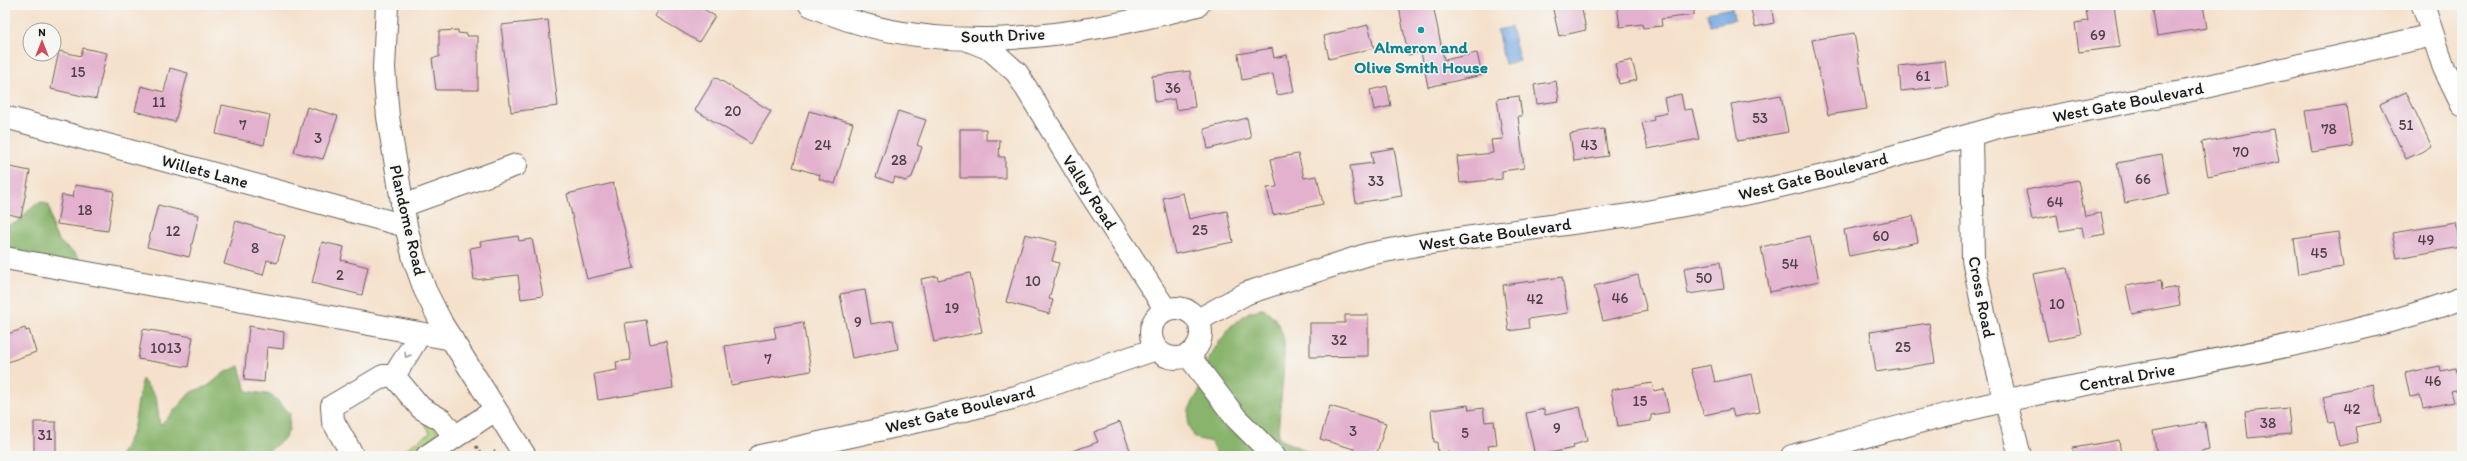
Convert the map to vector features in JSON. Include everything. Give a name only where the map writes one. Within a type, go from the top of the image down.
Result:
[{"type":"street","name":"Plandome Road","points":[[387,5],[385,91],[404,216],[425,290],[452,339],[525,456]]},
{"type":"street","name":"South Drive","points":[[810,5],[829,14],[872,27],[907,33],[963,38],[1030,36],[1145,19],[1198,5]]},
{"type":"street","points":[[2423,5],[2444,68],[2462,105]]},
{"type":"street","name":"West Gate Boulevard","points":[[1198,320],[1247,293],[1369,254],[1708,202],[1823,176],[2002,126],[2187,91],[2433,35]]},
{"type":"street","points":[[1016,73],[1021,55],[1030,36]]},
{"type":"street","name":"Valley Road","points":[[963,38],[990,49],[1016,73],[1086,187],[1166,310]]},
{"type":"street","name":"Willets Lane","points":[[5,117],[404,216]]},
{"type":"street","name":"Cross Road","points":[[1971,134],[1973,259],[1988,333],[2020,456]]},
{"type":"street","points":[[404,216],[516,164]]},
{"type":"street","points":[[5,258],[452,339]]},
{"type":"street","name":"Central Drive","points":[[1792,456],[1924,420],[2006,401],[2259,352],[2368,327],[2422,313],[2462,298]]},
{"type":"street","points":[[1178,308],[1186,310],[1198,320],[1201,336],[1194,350],[1188,355],[1171,357],[1156,349],[1152,341],[1152,325],[1156,317],[1166,310],[1178,308]]},
{"type":"street","points":[[394,376],[420,334]]},
{"type":"street","name":"West Gate Boulevard","points":[[760,456],[933,418],[1016,397],[1156,349]]},
{"type":"street","points":[[1188,355],[1236,418],[1274,456]]},
{"type":"street","points":[[353,456],[333,421],[332,406],[383,376],[394,376],[421,408],[442,420],[455,437]]},
{"type":"street","points":[[427,456],[495,410]]},
{"type":"path","points":[[488,456],[497,450]]},
{"type":"green space","points":[[44,202],[49,205],[52,227],[55,235],[61,243],[77,255],[85,268],[5,262],[5,226],[16,223],[37,203]]},
{"type":"green space","points":[[1262,309],[1270,314],[1278,323],[1284,339],[1284,366],[1278,438],[1317,456],[1218,456],[1211,442],[1195,438],[1188,425],[1189,409],[1201,388],[1208,358],[1231,326],[1249,312]]},
{"type":"green space","points":[[239,366],[246,391],[272,395],[290,413],[289,430],[285,438],[262,456],[120,456],[133,431],[142,379],[156,397],[160,426],[191,392],[208,386],[224,373]]},
{"type":"green space","points":[[426,418],[438,432],[437,434],[404,456],[395,456],[430,433],[424,422]]},
{"type":"water","points":[[1732,8],[1734,20],[1710,25],[1707,13]]},
{"type":"water","points":[[1511,27],[1520,61],[1505,64],[1497,30]]},
{"type":"building","points":[[662,5],[697,5],[715,16],[699,42],[655,16]]},
{"type":"building","name":"Almeron and Olive Smith House","points":[[1410,5],[1433,5],[1444,60],[1477,53],[1482,75],[1428,87],[1421,52],[1408,55],[1399,7]]},
{"type":"building","points":[[1552,5],[1581,5],[1586,30],[1559,36]]},
{"type":"building","points":[[1617,5],[1694,5],[1694,15],[1661,19],[1662,26],[1643,28],[1642,24],[1620,27]]},
{"type":"building","points":[[1771,5],[1774,23],[1755,27],[1751,9]]},
{"type":"building","points":[[2085,5],[2114,5],[2120,47],[2079,52],[2075,23],[2088,21]]},
{"type":"building","points":[[2180,5],[2203,5],[2207,28],[2157,36],[2153,11]]},
{"type":"building","points":[[548,20],[558,106],[511,112],[501,25]]},
{"type":"building","points":[[1368,25],[1374,48],[1329,59],[1324,36]]},
{"type":"building","points":[[458,30],[458,33],[467,34],[467,36],[478,36],[478,90],[436,90],[432,58],[439,57],[439,31]]},
{"type":"building","points":[[1854,33],[1867,109],[1828,115],[1812,40]]},
{"type":"building","points":[[83,48],[107,53],[96,99],[51,89],[57,62],[62,62],[62,52],[81,56]]},
{"type":"building","points":[[1272,48],[1274,58],[1287,55],[1294,92],[1277,95],[1273,74],[1242,80],[1238,54]]},
{"type":"building","points":[[1632,60],[1637,80],[1619,84],[1615,64]]},
{"type":"building","points":[[1945,61],[1948,86],[1901,91],[1899,66]]},
{"type":"building","points":[[170,68],[188,73],[175,122],[135,111],[141,86],[164,92]]},
{"type":"building","points":[[1190,71],[1195,107],[1176,110],[1174,99],[1155,102],[1152,76]]},
{"type":"building","points":[[715,77],[771,111],[751,144],[695,110]]},
{"type":"building","points":[[1556,81],[1559,101],[1537,104],[1534,85]]},
{"type":"building","points":[[1387,86],[1391,106],[1374,110],[1370,90]]},
{"type":"building","points":[[2406,92],[2432,147],[2406,159],[2380,104]]},
{"type":"building","points":[[1681,94],[1684,110],[1692,109],[1699,139],[1648,149],[1642,123],[1654,120],[1653,116],[1667,113],[1664,98]]},
{"type":"building","points":[[1781,95],[1788,132],[1738,141],[1731,104]]},
{"type":"building","points":[[1519,96],[1522,116],[1518,116],[1524,168],[1502,171],[1502,179],[1460,183],[1457,157],[1493,153],[1491,140],[1503,139],[1497,99]]},
{"type":"building","points":[[222,105],[270,115],[264,145],[216,134]]},
{"type":"building","points":[[2346,105],[2352,146],[2312,152],[2305,111]]},
{"type":"building","points":[[307,107],[338,116],[323,159],[294,152]]},
{"type":"building","points":[[809,111],[853,123],[835,184],[819,179],[820,175],[793,167]]},
{"type":"building","points":[[898,111],[926,120],[917,145],[922,147],[912,177],[905,181],[895,177],[893,183],[876,177]]},
{"type":"building","points":[[1247,118],[1251,138],[1208,149],[1204,129]]},
{"type":"building","points":[[960,129],[986,129],[986,140],[1000,140],[999,157],[1005,157],[1005,178],[960,178]]},
{"type":"building","points":[[1604,129],[1608,156],[1574,161],[1570,134]]},
{"type":"building","points":[[2273,129],[2279,162],[2208,176],[2202,142]]},
{"type":"building","points":[[1394,148],[1402,196],[1356,203],[1350,166],[1373,163],[1371,152]]},
{"type":"building","points":[[1298,154],[1304,178],[1317,176],[1323,204],[1273,215],[1267,188],[1277,187],[1271,159]]},
{"type":"building","points":[[2162,155],[2169,194],[2125,203],[2117,163]]},
{"type":"building","points":[[5,166],[30,171],[21,217],[5,213]]},
{"type":"building","points":[[2078,180],[2085,216],[2101,213],[2105,234],[2084,238],[2082,227],[2060,231],[2057,215],[2032,220],[2026,190]]},
{"type":"building","points":[[613,183],[634,268],[587,279],[567,194]]},
{"type":"building","points":[[75,185],[114,191],[108,231],[57,224],[62,195],[73,197]]},
{"type":"building","points":[[1183,193],[1189,219],[1227,211],[1233,242],[1175,254],[1163,198]]},
{"type":"building","points":[[158,205],[199,215],[189,257],[147,247]]},
{"type":"building","points":[[1913,216],[1918,242],[1849,256],[1844,230]]},
{"type":"building","points":[[236,221],[285,236],[277,263],[267,260],[263,275],[224,264]]},
{"type":"building","points":[[2456,223],[2460,247],[2397,258],[2392,233]]},
{"type":"building","points":[[2338,232],[2343,267],[2299,274],[2294,239]]},
{"type":"building","points":[[1025,234],[1057,242],[1052,261],[1059,263],[1049,299],[1053,300],[1049,314],[1006,302]]},
{"type":"building","points":[[518,236],[519,241],[532,239],[543,296],[521,299],[518,275],[474,280],[470,248],[481,246],[480,242]]},
{"type":"building","points":[[1810,236],[1819,281],[1770,292],[1761,247]]},
{"type":"building","points":[[322,242],[344,247],[341,260],[368,267],[362,295],[312,283]]},
{"type":"building","points":[[1720,262],[1724,289],[1688,294],[1684,268]]},
{"type":"building","points":[[2067,268],[2081,334],[2048,341],[2033,274]]},
{"type":"building","points":[[970,273],[982,332],[934,342],[921,279],[937,276],[938,280]]},
{"type":"building","points":[[1638,275],[1647,311],[1603,321],[1594,286]]},
{"type":"building","points":[[1562,277],[1568,313],[1528,319],[1529,328],[1509,331],[1503,285]]},
{"type":"building","points":[[2161,280],[2162,290],[2177,287],[2180,305],[2132,314],[2126,286]]},
{"type":"building","points":[[865,290],[871,324],[893,320],[898,349],[852,358],[840,294]]},
{"type":"building","points":[[1345,315],[1368,315],[1368,356],[1310,357],[1310,323],[1345,323]]},
{"type":"building","points":[[646,320],[650,344],[666,341],[673,388],[598,400],[594,374],[617,370],[616,362],[631,360],[625,323]]},
{"type":"building","points":[[803,322],[811,371],[731,385],[725,346],[776,338],[774,327]]},
{"type":"building","points":[[1929,323],[1935,363],[1876,372],[1870,332]]},
{"type":"building","points":[[249,326],[284,332],[283,349],[267,347],[264,382],[244,380]]},
{"type":"building","points":[[25,328],[26,331],[29,330],[36,352],[5,363],[5,335]]},
{"type":"building","points":[[143,329],[193,337],[188,367],[138,359]]},
{"type":"building","points":[[1711,365],[1715,382],[1752,374],[1760,412],[1734,417],[1732,409],[1704,415],[1691,369]]},
{"type":"building","points":[[2440,366],[2441,371],[2456,368],[2460,389],[2451,391],[2454,402],[2423,408],[2420,395],[2410,397],[2405,373]]},
{"type":"building","points":[[1652,383],[1654,391],[1664,389],[1669,412],[1651,415],[1651,421],[1618,426],[1611,390]]},
{"type":"building","points":[[2373,384],[2381,422],[2355,427],[2358,442],[2339,446],[2334,422],[2329,423],[2323,397],[2332,395],[2332,393]]},
{"type":"building","points":[[1468,405],[1469,410],[1483,408],[1485,422],[1494,421],[1497,445],[1488,446],[1489,452],[1481,454],[1481,456],[1449,456],[1449,452],[1438,453],[1437,442],[1434,442],[1431,410]]},
{"type":"building","points":[[1330,406],[1386,423],[1376,456],[1352,456],[1354,449],[1320,439]]},
{"type":"building","points":[[1580,407],[1587,441],[1573,445],[1574,448],[1535,456],[1526,413],[1544,409],[1545,415]]},
{"type":"building","points":[[2288,408],[2291,434],[2248,438],[2245,412]]},
{"type":"building","points":[[34,422],[56,422],[56,456],[34,456]]},
{"type":"building","points":[[1120,422],[1132,456],[1065,456],[1064,454],[1098,442],[1094,432]]},
{"type":"building","points":[[2205,422],[2209,449],[2201,451],[2202,456],[2157,456],[2153,431]]},
{"type":"building","points":[[2119,440],[2121,456],[2074,456],[2073,448]]},
{"type":"place","name":"Almeron and Olive Smith House","points":[[1421,30]]}]
